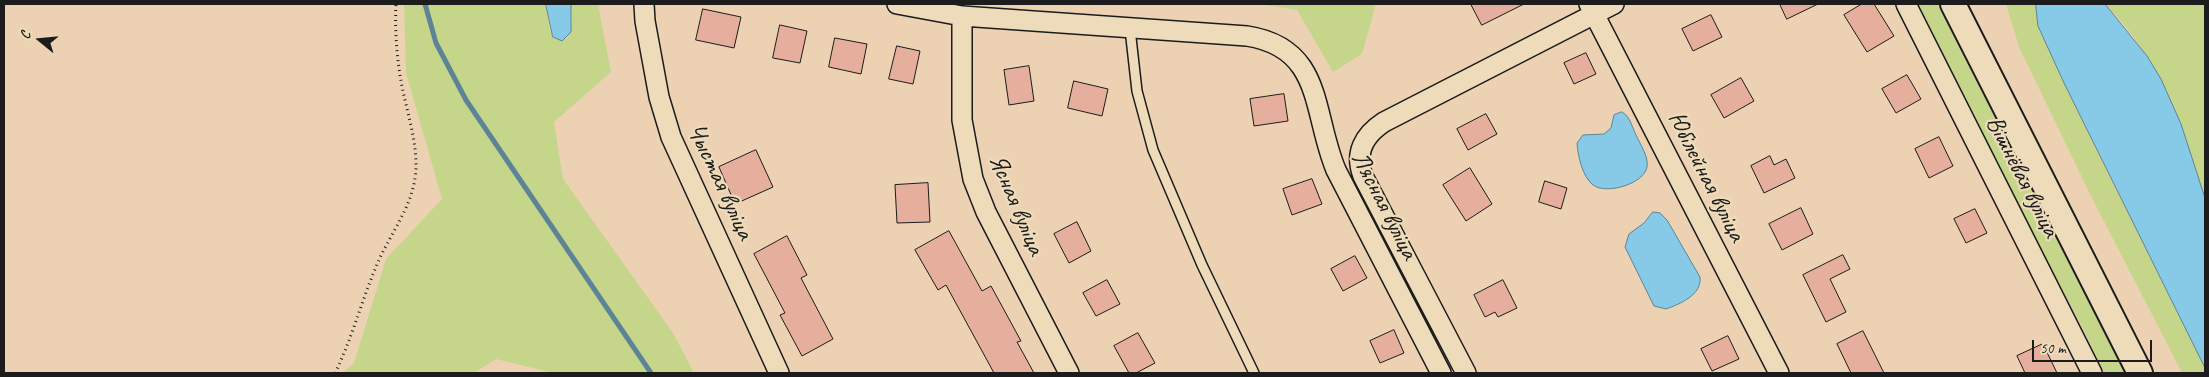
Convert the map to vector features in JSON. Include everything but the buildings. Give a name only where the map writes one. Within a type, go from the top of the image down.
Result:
[{"type":"street","name":"Чыстая вуліца","points":[[644,4],[645,21],[659,97],[670,137],[780,373]]},
{"type":"street","points":[[898,4],[962,16],[1130,29]]},
{"type":"street","name":"Лясная вуліца","points":[[1466,373],[1360,168],[1359,160],[1363,142],[1369,134],[1384,122],[1591,9],[1614,4]]},
{"type":"street","name":"Вішнёвая вуліца","points":[[1906,4],[2092,373]]},
{"type":"street","points":[[1953,4],[2140,373]]},
{"type":"street","name":"Юбілейная вуліца","points":[[1591,9],[1779,373]]},
{"type":"street","name":"Ясная вуліца","points":[[962,16],[962,120],[973,179],[986,212],[1069,373]]},
{"type":"street","name":"Лясная вуліца","points":[[1130,29],[1260,38],[1285,50],[1295,58],[1304,68],[1310,82],[1324,137],[1336,170],[1441,373]]},
{"type":"lane","points":[[1130,29],[1137,91],[1153,150],[1198,257],[1254,373]]},
{"type":"path","points":[[335,373],[343,357],[375,268],[406,211],[413,190],[416,169],[414,143],[399,69],[396,4]]},
{"type":"green space","points":[[404,4],[546,4],[550,32],[557,40],[567,38],[572,23],[571,4],[598,4],[611,72],[554,122],[563,179],[673,333],[694,373],[553,373],[496,359],[474,373],[343,373],[354,363],[386,259],[442,199],[406,73]]},
{"type":"green space","points":[[1259,4],[1376,4],[1362,54],[1333,72],[1297,10]]},
{"type":"green space","points":[[1917,4],[1938,4],[2063,252],[2127,373],[2104,373],[2079,321],[2015,202]]},
{"type":"green space","points":[[2006,4],[2036,4],[2038,26],[2102,161],[2205,368],[2205,373],[2182,373],[2090,194],[2019,47]]},
{"type":"green space","points":[[2105,4],[2205,4],[2205,198],[2187,145],[2155,71],[2125,26]]},
{"type":"water","points":[[546,4],[571,4],[571,32],[562,41],[553,37]]},
{"type":"water","points":[[2036,4],[2105,4],[2147,56],[2161,79],[2181,124],[2205,198],[2205,368],[2064,83],[2038,26]]},
{"type":"water","points":[[1622,112],[1629,119],[1644,151],[1647,167],[1644,173],[1632,183],[1615,188],[1599,188],[1589,181],[1583,171],[1577,143],[1583,135],[1604,134],[1611,128],[1614,115]]},
{"type":"water","points":[[1653,212],[1660,213],[1667,220],[1700,277],[1698,289],[1694,294],[1666,309],[1654,306],[1625,247],[1629,234],[1644,223]]},
{"type":"waterway","points":[[425,4],[436,43],[466,100],[651,373]]}]
